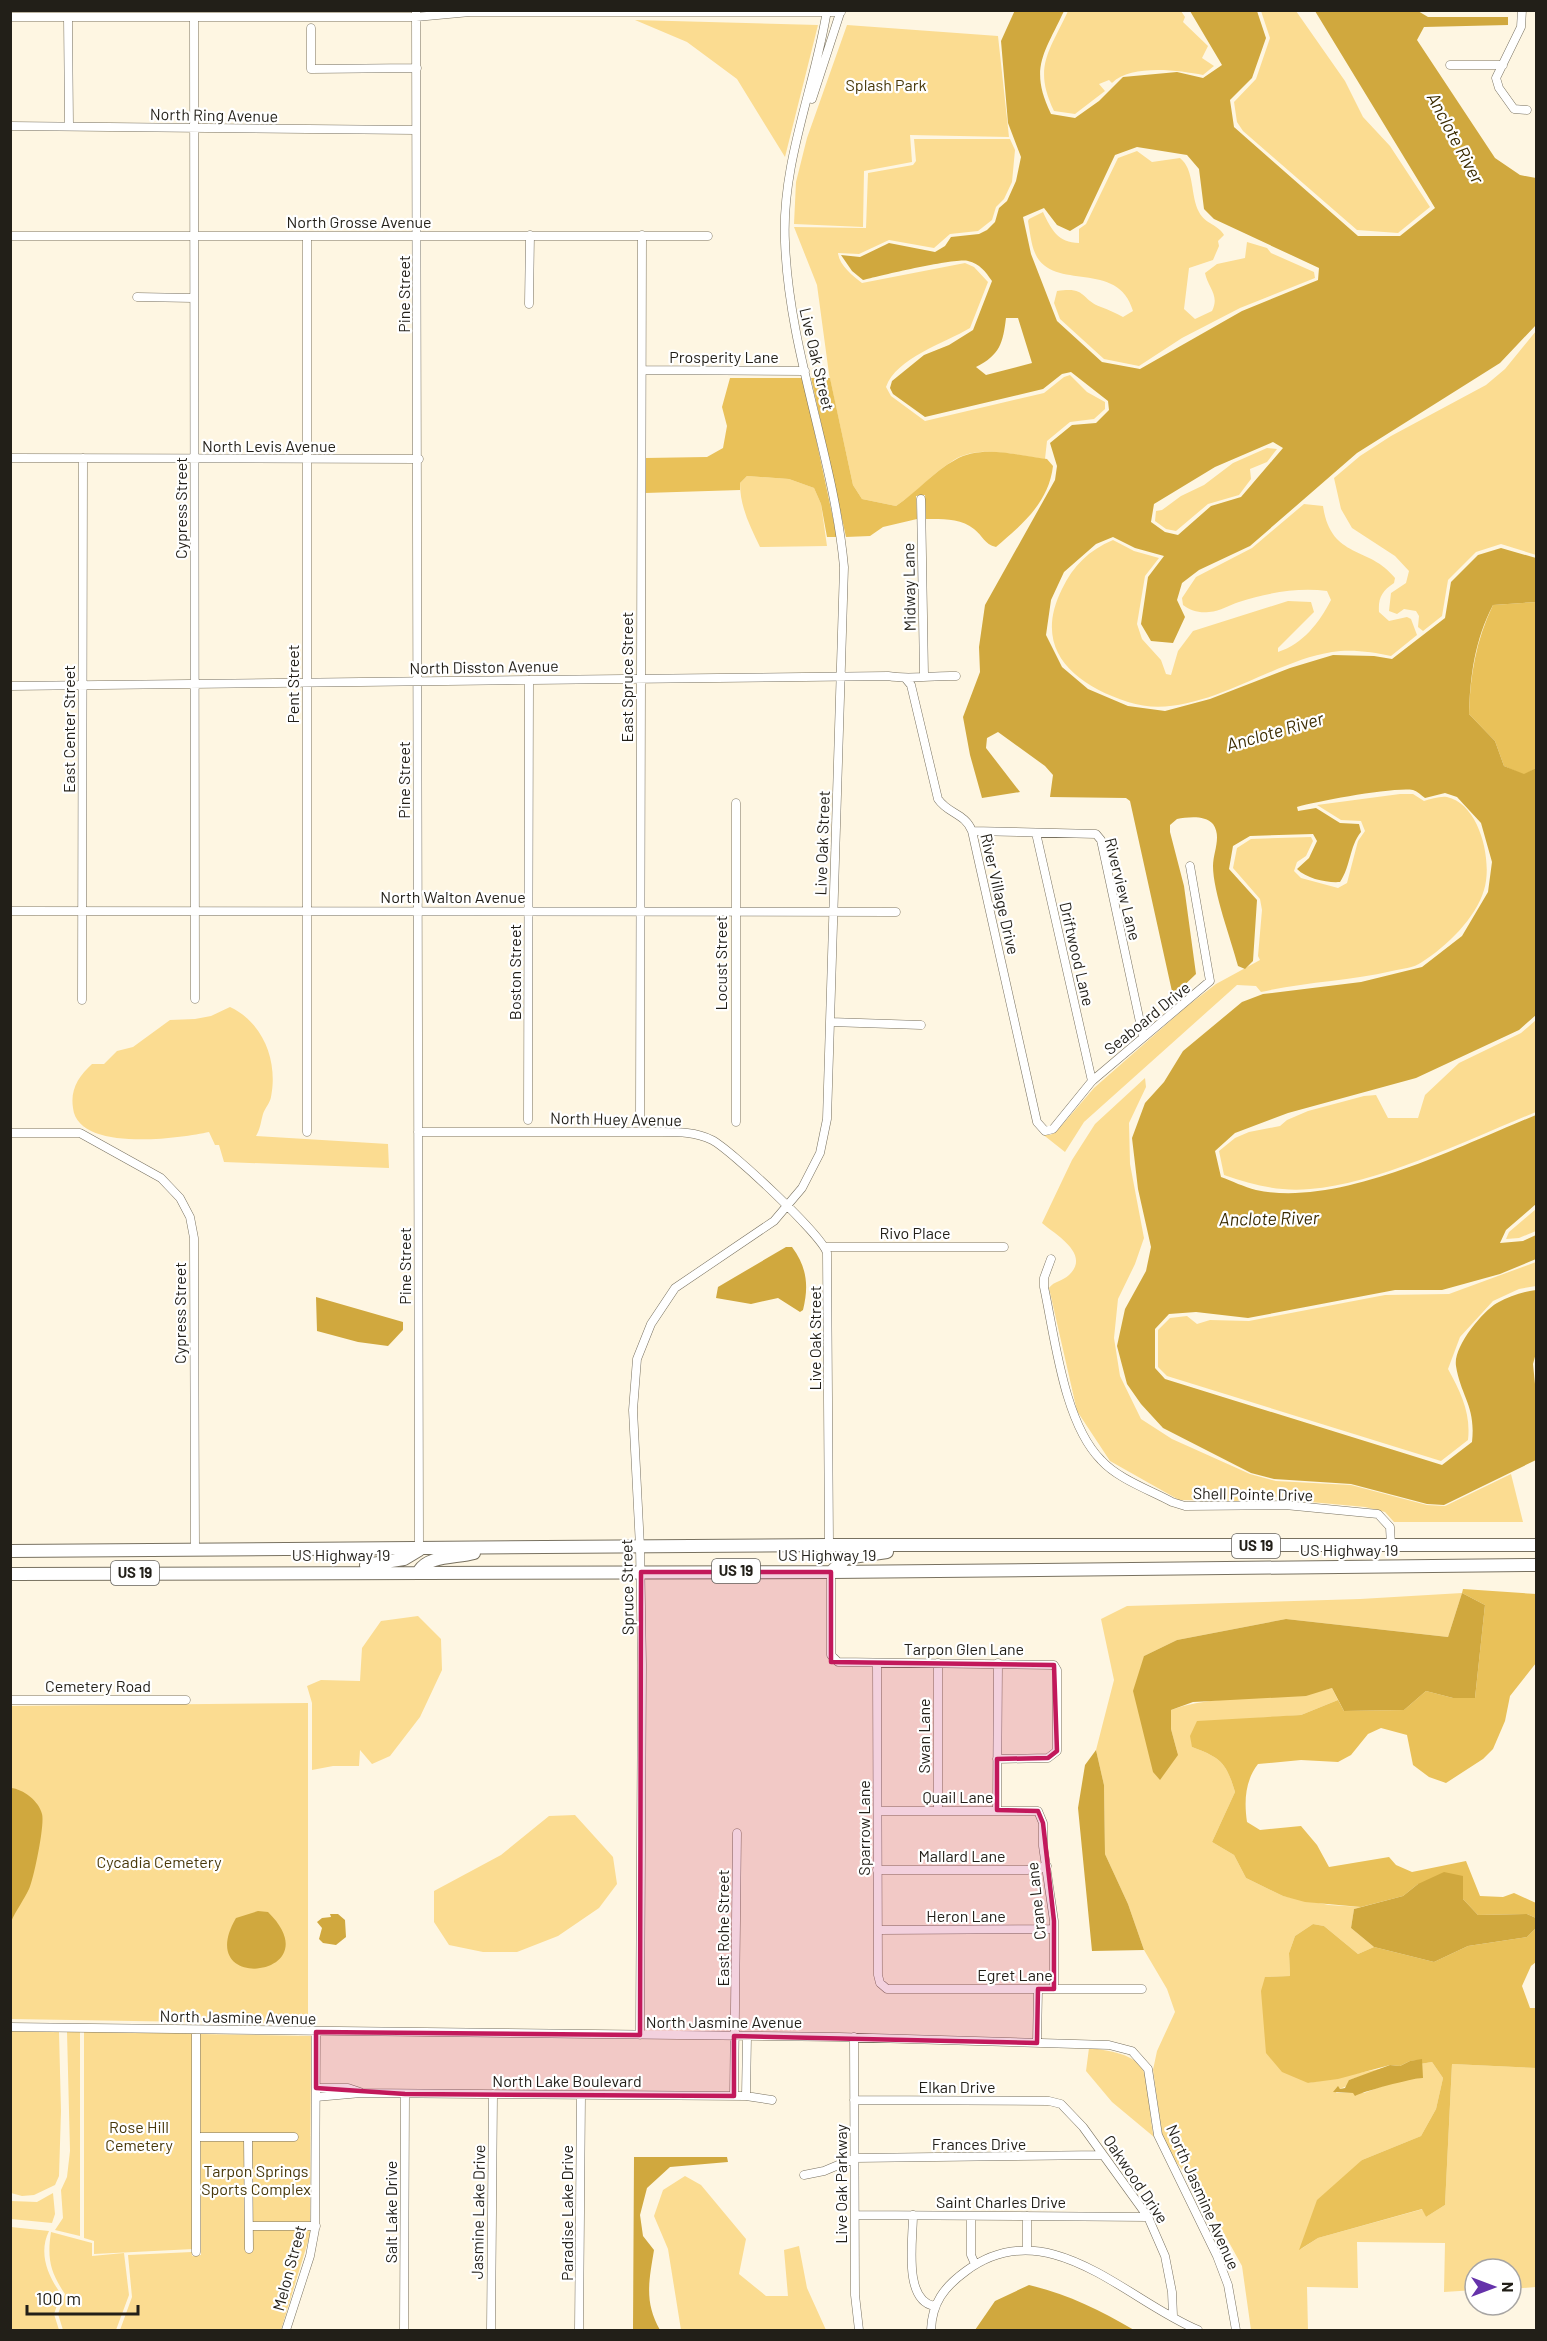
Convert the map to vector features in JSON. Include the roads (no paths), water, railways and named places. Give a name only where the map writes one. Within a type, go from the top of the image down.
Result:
[{"type":"highway","name":"US Highway 19","points":[[10,1551],[419,1550],[829,1545],[1536,1545]]},
{"type":"highway","points":[[831,1572],[846,1558],[925,1546]]},
{"type":"highway","points":[[419,1571],[434,1560],[458,1558],[489,1549]]},
{"type":"highway","points":[[320,1572],[397,1561],[419,1550]]},
{"type":"highway","name":"US Highway 19","points":[[10,1574],[419,1571],[831,1572],[1535,1564]]},
{"type":"street","points":[[457,10],[470,12]]},
{"type":"street","points":[[1522,10],[1521,27],[1496,78],[1499,88],[1514,109],[1527,110]]},
{"type":"street","points":[[10,17],[194,18],[531,11],[841,11],[831,48],[802,123]]},
{"type":"street","points":[[802,123],[827,11]]},
{"type":"street","name":"Pine Street","points":[[417,14],[419,1550]]},
{"type":"street","points":[[68,17],[69,126]]},
{"type":"street","name":"Cypress Street","points":[[194,18],[195,999]]},
{"type":"street","points":[[311,28],[311,69],[417,68]]},
{"type":"street","points":[[1450,65],[1503,65]]},
{"type":"street","name":"Live Oak Street","points":[[786,1207],[807,1182],[820,1153],[827,1119],[844,567],[842,538],[792,312],[784,240],[789,179],[802,123]]},
{"type":"street","name":"North Ring Avenue","points":[[10,126],[416,130]]},
{"type":"street","points":[[529,304],[530,235]]},
{"type":"street","name":"East Spruce Street","points":[[640,1119],[642,235]]},
{"type":"street","name":"North Grosse Avenue","points":[[10,236],[708,236]]},
{"type":"street","name":"Pent Street","points":[[306,236],[306,1132]]},
{"type":"street","points":[[137,297],[194,298]]},
{"type":"street","name":"Prosperity Lane","points":[[642,370],[805,371]]},
{"type":"street","name":"North Levis Avenue","points":[[10,458],[419,459]]},
{"type":"street","name":"East Center Street","points":[[82,1000],[83,458]]},
{"type":"street","name":"Midway Lane","points":[[921,499],[924,675]]},
{"type":"street","name":"North Disston Avenue","points":[[10,686],[888,676],[906,679],[924,675],[956,676]]},
{"type":"street","name":"River Village Drive","points":[[906,679],[911,685],[936,795],[943,806],[965,818],[972,831],[1037,1122],[1045,1131]]},
{"type":"street","name":"Boston Street","points":[[528,1120],[529,680]]},
{"type":"street","name":"Locust Street","points":[[736,803],[736,1122]]},
{"type":"street","name":"Riverview Lane","points":[[972,831],[1090,832],[1096,834],[1101,840],[1143,1036]]},
{"type":"street","name":"Driftwood Lane","points":[[1035,833],[1092,1081]]},
{"type":"street","name":"Seaboard Drive","points":[[1045,1131],[1053,1130],[1092,1081],[1210,981],[1190,866]]},
{"type":"street","name":"North Walton Avenue","points":[[10,911],[735,910],[896,912]]},
{"type":"street","points":[[830,1022],[921,1025]]},
{"type":"street","name":"North Huey Avenue","points":[[418,1132],[662,1132],[697,1135],[724,1147],[786,1207]]},
{"type":"street","name":"Cypress Street","points":[[10,1133],[80,1133],[161,1178],[180,1198],[190,1217],[194,1238],[195,1550]]},
{"type":"street","points":[[786,1207],[802,1220],[826,1247]]},
{"type":"street","name":"Spruce Street","points":[[639,2035],[643,1732],[641,1572],[633,1410],[634,1377],[642,1342],[658,1310],[675,1288],[760,1232],[786,1207]]},
{"type":"street","name":"Live Oak Street","points":[[826,1247],[829,1545]]},
{"type":"street","name":"Rivo Place","points":[[826,1247],[1004,1247]]},
{"type":"street","name":"Shell Pointe Drive","points":[[1051,1259],[1044,1278],[1044,1287],[1071,1406],[1081,1431],[1101,1461],[1172,1502],[1185,1506],[1285,1505],[1378,1514],[1390,1527],[1391,1546]]},
{"type":"street","name":"Tarpon Glen Lane","points":[[831,1572],[831,1655],[838,1662],[1051,1663],[1057,1670],[1057,1751],[1048,1758],[997,1759]]},
{"type":"street","name":"Sparrow Lane","points":[[877,1663],[878,1978],[887,1989]]},
{"type":"street","name":"Swan Lane","points":[[938,1663],[938,1810]]},
{"type":"street","points":[[997,1810],[998,1663]]},
{"type":"street","name":"Cemetery Road","points":[[10,1700],[186,1700]]},
{"type":"street","name":"Quail Lane","points":[[878,1811],[1038,1811]]},
{"type":"street","name":"Crane Lane","points":[[1038,1811],[1043,1823],[1054,1929],[1054,1989]]},
{"type":"street","name":"East Rohe Street","points":[[734,2096],[737,1833]]},
{"type":"street","name":"Mallard Lane","points":[[877,1870],[1027,1870],[1047,1866]]},
{"type":"street","name":"Heron Lane","points":[[878,1930],[1054,1929]]},
{"type":"street","name":"Egret Lane","points":[[887,1989],[1142,1989]]},
{"type":"street","points":[[1037,2043],[1038,1989]]},
{"type":"street","name":"North Jasmine Avenue","points":[[10,2027],[854,2037],[1120,2047],[1132,2051],[1145,2064],[1151,2077],[1158,2135],[1217,2256],[1228,2285],[1236,2331]]},
{"type":"street","points":[[196,2030],[196,2252]]},
{"type":"street","name":"Melon Street","points":[[286,2331],[310,2256],[316,2226],[316,2032]]},
{"type":"street","points":[[746,2096],[747,2036]]},
{"type":"street","name":"Live Oak Parkway","points":[[854,2037],[855,2295],[859,2331]]},
{"type":"street","name":"North Lake Boulevard","points":[[316,2092],[746,2096],[772,2100]]},
{"type":"street","name":"Salt Lake Drive","points":[[404,2331],[405,2094]]},
{"type":"street","name":"Jasmine Lake Drive","points":[[491,2331],[493,2094]]},
{"type":"street","name":"Paradise Lake Drive","points":[[579,2331],[581,2095]]},
{"type":"street","name":"Elkan Drive","points":[[854,2100],[1049,2101],[1061,2104]]},
{"type":"street","name":"Oakwood Drive","points":[[1061,2104],[1083,2127],[1148,2217],[1165,2256],[1172,2292],[1173,2316]]},
{"type":"street","points":[[201,2137],[294,2138]]},
{"type":"street","points":[[248,2137],[249,2249]]},
{"type":"street","name":"Frances Drive","points":[[855,2158],[1103,2155]]},
{"type":"street","points":[[804,2175],[824,2171],[855,2158]]},
{"type":"street","name":"Saint Charles Drive","points":[[855,2215],[1148,2217]]},
{"type":"street","points":[[913,2215],[914,2289],[924,2302],[934,2306]]},
{"type":"street","points":[[971,2216],[970,2255],[975,2264]]},
{"type":"street","points":[[1027,2216],[1027,2250]]},
{"type":"street","points":[[249,2226],[316,2226]]},
{"type":"street","points":[[931,2331],[934,2306],[946,2287],[975,2264],[999,2255],[1027,2250],[1078,2262],[1198,2331]]},
{"type":"water","name":"Anclote River","points":[[1015,10],[1064,11],[1045,50],[1040,73],[1041,85],[1051,114],[1075,118],[1099,101],[1123,77],[1177,72],[1203,78],[1222,65],[1190,11],[1257,11],[1266,38],[1252,78],[1230,100],[1234,127],[1358,236],[1400,236],[1435,208],[1315,11],[1418,11],[1428,17],[1508,17],[1508,25],[1424,27],[1417,40],[1495,158],[1520,175],[1536,178],[1536,325],[1500,363],[1357,453],[1250,546],[1199,570],[1182,583],[1177,600],[1185,617],[1173,643],[1151,641],[1141,624],[1148,577],[1164,556],[1135,548],[1113,537],[1096,544],[1064,572],[1051,600],[1046,635],[1062,667],[1088,689],[1128,706],[1165,711],[1210,699],[1290,668],[1333,655],[1392,659],[1445,618],[1451,582],[1478,555],[1501,548],[1536,558],[1536,602],[1493,605],[1487,618],[1475,658],[1469,714],[1495,741],[1504,766],[1524,774],[1536,768],[1536,1015],[1519,1030],[1416,1078],[1288,1113],[1235,1133],[1215,1151],[1221,1177],[1247,1187],[1289,1193],[1324,1190],[1399,1171],[1536,1115],[1536,1204],[1506,1230],[1500,1243],[1523,1241],[1536,1235],[1536,1259],[1500,1274],[1442,1290],[1395,1290],[1248,1318],[1196,1312],[1169,1314],[1155,1329],[1155,1368],[1165,1379],[1442,1465],[1472,1442],[1472,1419],[1456,1366],[1459,1349],[1477,1322],[1497,1303],[1536,1290],[1536,1353],[1533,1364],[1536,1394],[1536,1460],[1444,1505],[1427,1504],[1351,1484],[1274,1479],[1251,1473],[1163,1428],[1141,1404],[1127,1384],[1117,1346],[1125,1309],[1146,1271],[1151,1247],[1138,1189],[1132,1138],[1145,1103],[1164,1082],[1183,1051],[1242,1002],[1263,994],[1361,982],[1422,967],[1462,936],[1488,892],[1492,862],[1481,823],[1457,797],[1445,793],[1425,798],[1413,790],[1373,792],[1297,807],[1298,811],[1316,808],[1340,823],[1359,824],[1361,832],[1354,844],[1340,882],[1317,880],[1297,869],[1309,858],[1317,841],[1313,834],[1250,836],[1233,846],[1229,869],[1257,900],[1253,961],[1245,969],[1238,966],[1216,889],[1213,866],[1217,839],[1216,829],[1210,821],[1201,818],[1177,819],[1170,825],[1170,832],[1184,886],[1196,974],[1173,996],[1130,801],[1126,798],[1050,797],[1053,775],[1045,766],[998,732],[987,738],[986,748],[1020,792],[982,798],[970,755],[963,717],[980,672],[979,647],[985,605],[1055,480],[1057,466],[1050,443],[1072,425],[1096,423],[1109,410],[1108,401],[1071,372],[1062,374],[1043,389],[925,417],[893,394],[890,388],[892,381],[924,355],[949,345],[973,330],[992,281],[979,266],[968,261],[949,262],[863,280],[852,271],[841,255],[860,257],[889,243],[935,252],[945,246],[951,237],[979,234],[995,222],[999,208],[1007,201],[1016,181],[1021,157],[1008,123],[1001,41]],"holes":[[[1137,147],[1187,155],[1199,169],[1204,209],[1214,219],[1319,268],[1318,280],[1242,311],[1140,369],[1102,362],[1057,321],[1031,254],[1023,217],[1044,208],[1057,225],[1070,231],[1083,223],[1115,155]],[[1006,318],[1018,318],[1032,363],[986,375],[976,367],[995,353],[1002,341]],[[1273,442],[1283,448],[1241,497],[1211,506],[1178,535],[1165,532],[1151,522],[1154,504],[1215,467]]]},
{"type":"water","points":[[786,1247],[792,1247],[804,1269],[806,1293],[803,1310],[800,1312],[778,1298],[751,1304],[716,1298],[718,1287]]},
{"type":"water","points":[[316,1297],[403,1322],[403,1330],[388,1346],[358,1342],[317,1331]]},
{"type":"water","points":[[1462,1593],[1485,1605],[1475,1698],[1453,1698],[1426,1691],[1404,1710],[1344,1711],[1332,1688],[1306,1696],[1193,1702],[1171,1710],[1171,1729],[1178,1755],[1160,1780],[1153,1772],[1133,1691],[1144,1656],[1177,1640],[1286,1619],[1448,1637]]},
{"type":"water","points":[[1096,1750],[1104,1785],[1105,1854],[1128,1904],[1144,1950],[1092,1951],[1078,1808],[1085,1765]]},
{"type":"water","points":[[11,1788],[34,1800],[43,1820],[31,1883],[11,1922]]},
{"type":"water","points":[[1444,1872],[1463,1876],[1463,1899],[1478,1915],[1527,1914],[1536,1918],[1536,1928],[1527,1937],[1468,1946],[1434,1962],[1374,1947],[1351,1928],[1354,1909],[1403,1896],[1418,1884]]},
{"type":"water","points":[[258,1911],[268,1912],[284,1934],[285,1951],[275,1963],[260,1968],[244,1967],[231,1959],[227,1943],[236,1918]]},
{"type":"water","points":[[330,1914],[338,1914],[345,1920],[346,1937],[336,1945],[323,1943],[319,1939],[322,1928],[317,1922],[322,1918],[331,1917]]},
{"type":"water","points":[[1422,2059],[1423,2078],[1389,2085],[1355,2096],[1353,2093],[1333,2092],[1338,2086],[1340,2089],[1345,2088],[1349,2080],[1390,2065],[1400,2066]]},
{"type":"water","points":[[634,2157],[727,2157],[728,2162],[670,2167],[647,2188],[640,2215],[643,2236],[654,2250],[649,2291],[652,2310],[660,2330],[633,2330]]},
{"type":"water","points":[[1029,2285],[1083,2303],[1134,2330],[975,2330],[995,2301]]},
{"type":"park label","name":"Splash Park","points":[[886,85]]},
{"type":"park label","name":"Cycadia Cemetery","points":[[159,1862]]},
{"type":"park label","name":"Rose Hill Cemetery","points":[[139,2136]]},
{"type":"park label","name":"Tarpon Springs Sports Complex","points":[[256,2180]]}]
